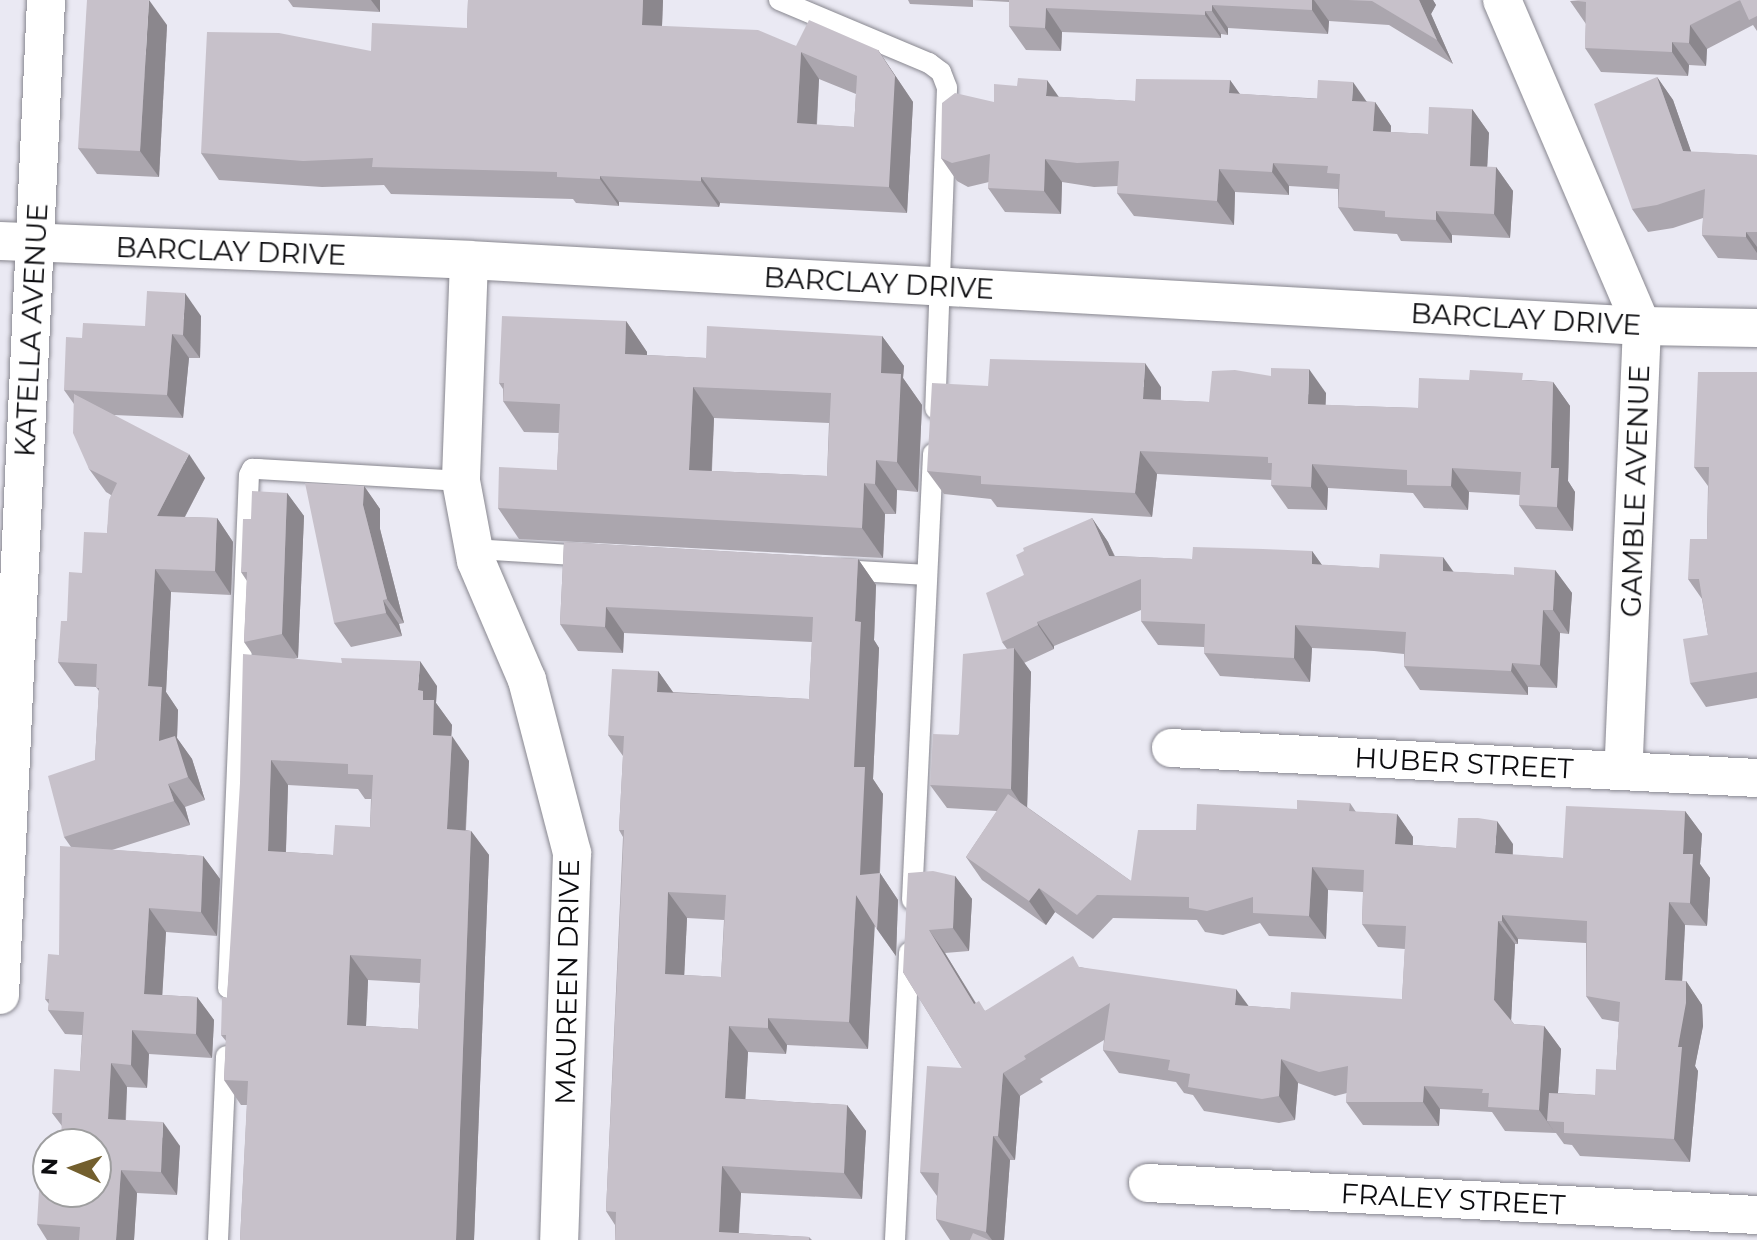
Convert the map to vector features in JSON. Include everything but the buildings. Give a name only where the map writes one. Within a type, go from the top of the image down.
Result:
[{"type":"street","name":"KATELLA AVENUE","points":[[0,995],[18,242],[46,0]]},
{"type":"street","name":"GAMBLE AVENUE","points":[[1502,0],[1642,326],[1623,771]]},
{"type":"street","name":"BARCLAY DRIVE","points":[[18,242],[469,260],[1642,326],[1757,328]]},
{"type":"street","name":"MAUREEN DRIVE","points":[[469,260],[461,481],[474,549],[527,680],[572,853],[559,1240]]},
{"type":"street","name":"HUBER STREET","points":[[1171,748],[1757,778]]},
{"type":"street","name":"FRALEY STREET","points":[[1148,1183],[1757,1215]]},
{"type":"lane","points":[[779,0],[929,63],[941,72],[947,88],[941,287],[895,1240]]},
{"type":"lane","points":[[228,1001],[249,475],[252,469],[259,469],[461,481]]},
{"type":"lane","points":[[474,549],[614,557]]},
{"type":"lane","points":[[818,569],[927,575]]},
{"type":"lane","points":[[218,1240],[226,1033]]}]
